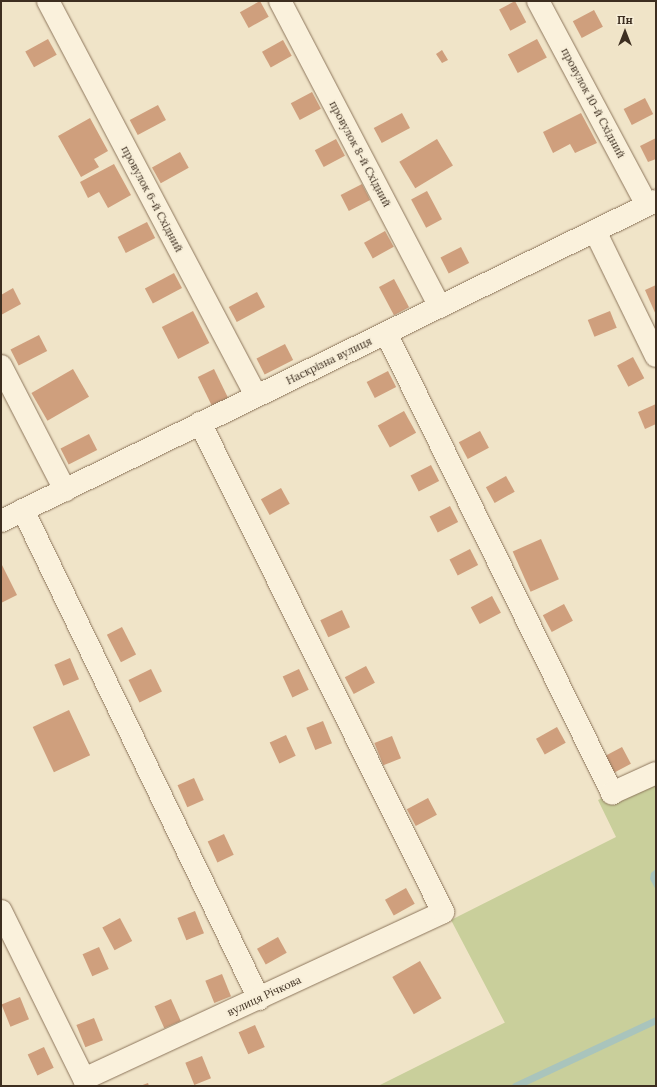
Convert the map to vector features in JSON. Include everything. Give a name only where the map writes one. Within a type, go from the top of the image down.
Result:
[{"type":"street","name":"провулок 6-й Східний","points":[[48,1],[256,396]]},
{"type":"street","name":"провулок 8-й Східний","points":[[280,1],[440,307]]},
{"type":"street","name":"провулок 10-й Східний","points":[[538,1],[651,203]]},
{"type":"street","name":"Наскрізна вулиця","points":[[1,521],[651,203]]},
{"type":"street","points":[[595,231],[656,356]]},
{"type":"street","points":[[386,333],[612,793],[656,773]]},
{"type":"street","points":[[1,366],[9,399],[65,490]]},
{"type":"street","name":"вулиця Річкова","points":[[1,911],[84,1079],[259,999],[443,912],[200,423]]},
{"type":"street","points":[[24,510],[259,999]]},
{"type":"green space","points":[[656,773],[656,1086],[378,1086],[505,1023],[451,920],[616,837],[598,800]]},
{"type":"water","points":[[656,869],[656,890],[650,879],[651,873]]},
{"type":"building","points":[[260,1],[269,17],[249,28],[240,12]]},
{"type":"building","points":[[515,1],[526,22],[510,31],[499,9]]},
{"type":"building","points":[[594,10],[603,27],[582,38],[573,21]]},
{"type":"building","points":[[48,39],[57,55],[34,67],[25,52]]},
{"type":"building","points":[[537,39],[547,58],[518,73],[508,54]]},
{"type":"building","points":[[283,40],[292,56],[271,67],[262,52]]},
{"type":"building","points":[[442,50],[448,60],[442,63],[436,54]]},
{"type":"building","points":[[312,92],[321,109],[300,120],[291,103]]},
{"type":"building","points":[[645,98],[653,114],[632,125],[624,109]]},
{"type":"building","points":[[158,105],[166,120],[138,135],[130,120]]},
{"type":"building","points":[[402,113],[410,128],[382,143],[374,128]]},
{"type":"building","points":[[581,113],[597,143],[575,153],[570,144],[553,153],[543,132]]},
{"type":"building","points":[[90,118],[108,151],[94,159],[99,167],[81,177],[58,136]]},
{"type":"building","points":[[656,138],[656,159],[648,162],[640,146]]},
{"type":"building","points":[[336,139],[345,156],[324,167],[315,150]]},
{"type":"building","points":[[437,139],[453,166],[415,188],[399,162]]},
{"type":"building","points":[[180,152],[189,168],[161,183],[152,168]]},
{"type":"building","points":[[114,164],[131,195],[108,208],[99,192],[88,198],[80,182]]},
{"type":"building","points":[[362,184],[370,200],[349,211],[341,195]]},
{"type":"building","points":[[427,191],[442,219],[426,228],[411,199]]},
{"type":"building","points":[[147,222],[155,238],[126,253],[118,237]]},
{"type":"building","points":[[385,231],[394,247],[373,258],[364,243]]},
{"type":"building","points":[[461,247],[469,263],[449,273],[441,257]]},
{"type":"building","points":[[174,273],[182,288],[153,304],[145,288]]},
{"type":"building","points":[[394,279],[409,307],[394,315],[379,287]]},
{"type":"building","points":[[656,285],[656,315],[645,290]]},
{"type":"building","points":[[13,288],[21,304],[1,315],[1,295]]},
{"type":"building","points":[[257,292],[265,307],[237,322],[229,307]]},
{"type":"building","points":[[193,311],[209,343],[178,359],[162,327]]},
{"type":"building","points":[[610,311],[617,328],[594,337],[588,320]]},
{"type":"building","points":[[39,335],[47,351],[19,366],[10,350]]},
{"type":"building","points":[[285,344],[293,360],[265,375],[256,359]]},
{"type":"building","points":[[633,357],[644,378],[628,387],[617,365]]},
{"type":"building","points":[[73,369],[89,397],[47,421],[31,393]]},
{"type":"building","points":[[214,369],[228,398],[212,406],[198,377]]},
{"type":"building","points":[[388,371],[396,387],[375,398],[367,382]]},
{"type":"building","points":[[656,404],[656,424],[645,429],[638,412]]},
{"type":"building","points":[[404,411],[416,433],[390,447],[378,426]]},
{"type":"building","points":[[480,431],[489,448],[468,459],[459,442]]},
{"type":"building","points":[[89,434],[97,450],[69,465],[60,449]]},
{"type":"building","points":[[431,465],[439,481],[419,491],[411,475]]},
{"type":"building","points":[[506,476],[515,492],[495,503],[486,487]]},
{"type":"building","points":[[281,488],[290,504],[270,515],[261,499]]},
{"type":"building","points":[[450,506],[458,522],[438,532],[430,516]]},
{"type":"building","points":[[541,539],[559,579],[531,592],[513,552]]},
{"type":"building","points":[[470,549],[478,565],[458,575],[450,559]]},
{"type":"building","points":[[1,563],[17,595],[1,603]]},
{"type":"building","points":[[492,596],[501,613],[480,624],[471,607]]},
{"type":"building","points":[[564,604],[573,621],[552,632],[543,615]]},
{"type":"building","points":[[342,610],[350,627],[328,637],[320,620]]},
{"type":"building","points":[[122,627],[136,655],[121,662],[107,635]]},
{"type":"building","points":[[70,658],[79,679],[63,686],[54,665]]},
{"type":"building","points":[[366,666],[375,683],[354,694],[345,677]]},
{"type":"building","points":[[151,669],[162,691],[139,702],[129,680]]},
{"type":"building","points":[[299,669],[309,690],[292,697],[283,677]]},
{"type":"building","points":[[69,710],[90,755],[54,772],[33,727]]},
{"type":"building","points":[[323,721],[332,743],[315,750],[306,728]]},
{"type":"building","points":[[557,727],[566,743],[545,754],[536,739]]},
{"type":"building","points":[[286,735],[296,756],[279,763],[270,743]]},
{"type":"building","points":[[392,736],[401,758],[383,765],[374,743]]},
{"type":"building","points":[[622,747],[631,764],[610,775],[601,758]]},
{"type":"building","points":[[194,778],[204,800],[187,807],[178,785]]},
{"type":"building","points":[[428,798],[437,815],[416,826],[407,809]]},
{"type":"building","points":[[224,834],[234,855],[217,862],[208,842]]},
{"type":"building","points":[[406,888],[415,904],[394,915],[385,900]]},
{"type":"building","points":[[195,911],[204,933],[186,940],[177,918]]},
{"type":"building","points":[[120,918],[132,941],[115,950],[102,927]]},
{"type":"building","points":[[278,937],[287,953],[266,964],[257,949]]},
{"type":"building","points":[[99,947],[109,969],[92,976],[83,954]]},
{"type":"building","points":[[420,961],[442,998],[414,1014],[392,977]]},
{"type":"building","points":[[222,974],[231,996],[214,1003],[205,981]]},
{"type":"building","points":[[20,997],[29,1019],[10,1027],[1,1004]]},
{"type":"building","points":[[171,999],[181,1021],[164,1028],[155,1006]]},
{"type":"building","points":[[94,1018],[103,1040],[85,1047],[76,1025]]},
{"type":"building","points":[[255,1025],[265,1047],[248,1054],[239,1032]]},
{"type":"building","points":[[44,1047],[54,1068],[37,1075],[28,1055]]},
{"type":"building","points":[[202,1056],[211,1078],[194,1085],[185,1063]]},
{"type":"building","points":[[148,1083],[149,1086],[140,1086]]},
{"type":"waterway","points":[[515,1086],[656,1020]]}]
